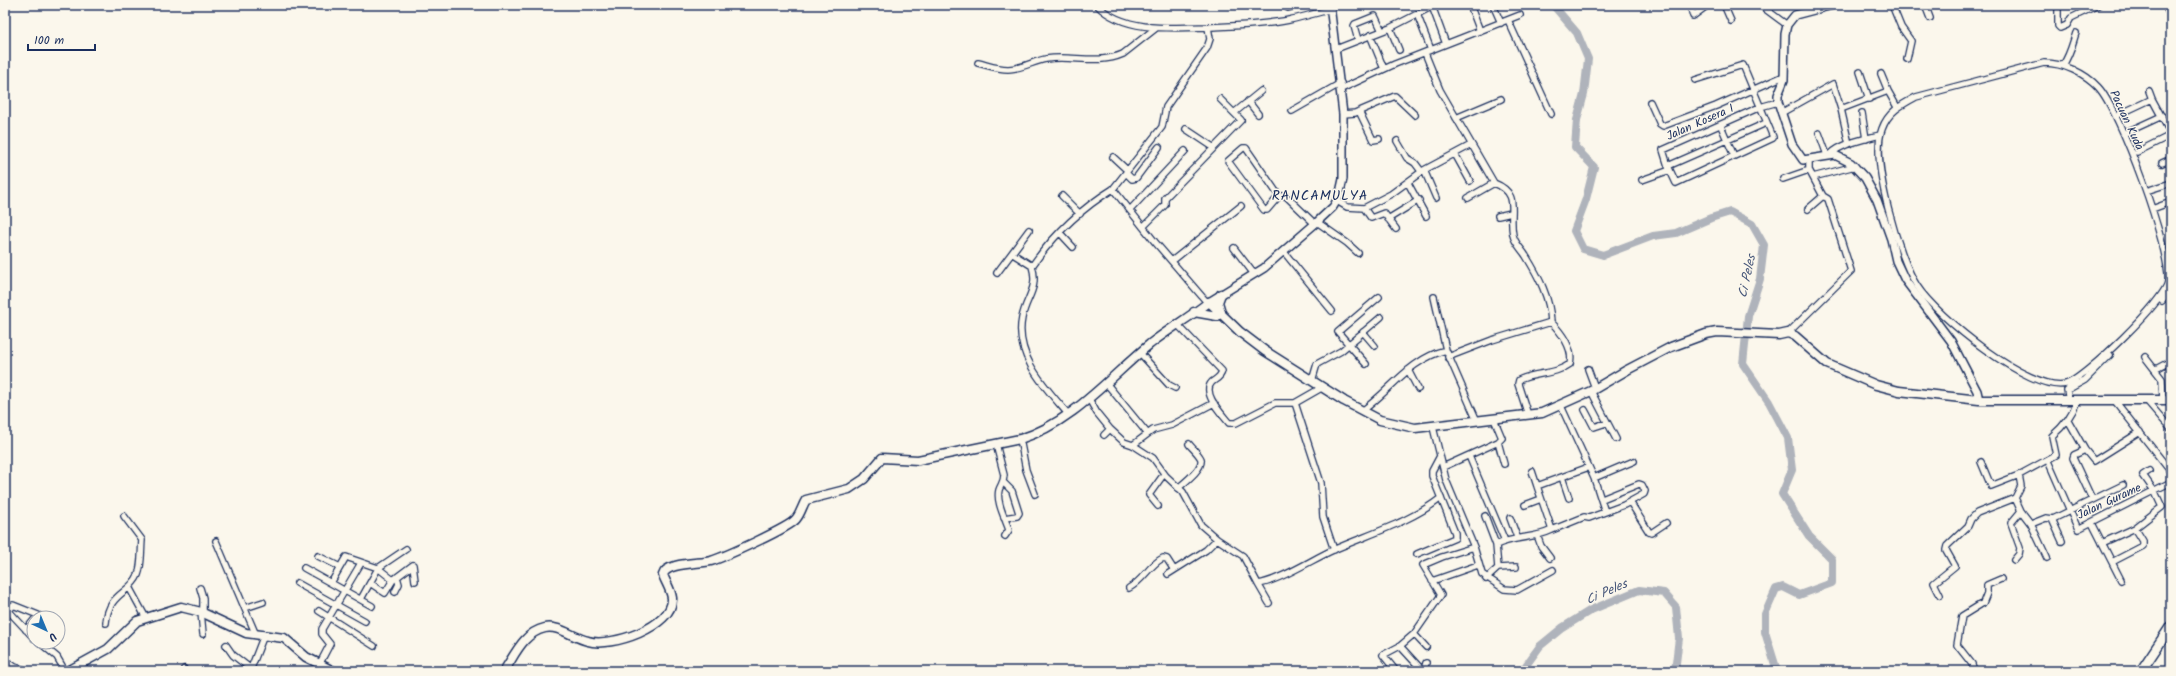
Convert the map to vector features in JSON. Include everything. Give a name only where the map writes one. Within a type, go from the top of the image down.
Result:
[{"type":"highway","points":[[2141,671],[2171,626]]},
{"type":"main road","points":[[1219,315],[1218,302],[1221,294]]},
{"type":"main road","points":[[504,671],[515,651],[524,641],[536,631],[544,628],[553,628],[588,642],[602,643],[622,640],[642,631],[661,619],[672,602],[671,593],[663,575],[666,571],[689,564],[710,561],[779,530],[796,519],[806,500],[849,489],[864,479],[882,458],[887,457],[913,461],[1020,439],[1036,433],[1090,399],[1106,382],[1140,353],[1206,302],[1219,315],[1265,351],[1312,381],[1380,420],[1410,428],[1433,427],[1542,413],[1561,406],[1593,390],[1671,347],[1692,338],[1717,332],[1779,335],[1788,333],[1799,339],[1817,357],[1827,364],[1876,385],[1899,390],[1978,400],[2167,400]]},
{"type":"main road","points":[[1193,312],[1219,315]]},
{"type":"main road","points":[[67,671],[102,653],[133,624],[146,618],[180,607],[202,612],[236,629],[260,635],[284,638],[306,657],[333,671]]},
{"type":"street","points":[[1097,5],[1106,13],[1119,20],[1156,28],[1208,27],[1276,22],[1330,7],[1341,86],[1343,114],[1343,179],[1337,201],[1316,223],[1284,252],[1254,274],[1206,302],[1113,189]]},
{"type":"street","points":[[1288,8],[1298,5]]},
{"type":"street","points":[[1470,5],[1480,31]]},
{"type":"street","points":[[1493,5],[1501,23]]},
{"type":"street","points":[[1690,5],[1692,16],[1708,5]]},
{"type":"street","points":[[1724,5],[1731,21]]},
{"type":"street","points":[[1760,5],[1787,25]]},
{"type":"street","points":[[1833,5],[1798,13],[1787,25],[1785,34],[1784,76],[1778,102],[1781,113],[1795,150],[1803,160],[1809,160],[1829,154],[1849,144],[1880,135]]},
{"type":"street","points":[[1892,5],[1901,27],[1911,41],[1907,59]]},
{"type":"street","points":[[1925,5],[1930,18]]},
{"type":"street","points":[[2058,5],[2058,26],[2061,28],[2068,25],[2071,18],[2098,5]]},
{"type":"street","points":[[2168,5],[2167,9],[2171,17]]},
{"type":"street","points":[[1336,49],[1390,28],[1433,6],[1446,44]]},
{"type":"street","points":[[1417,14],[1431,50]]},
{"type":"street","points":[[1292,111],[1341,86],[1520,15]]},
{"type":"street","points":[[1358,40],[1355,24],[1375,16],[1382,31]]},
{"type":"street","points":[[1508,20],[1550,114]]},
{"type":"street","points":[[1032,266],[1044,249],[1060,232],[1080,214],[1113,189],[1162,127],[1166,107],[1207,48],[1210,39],[1208,27]]},
{"type":"street","points":[[978,62],[1000,69],[1010,69],[1047,59],[1090,60],[1116,57],[1123,54],[1156,28]]},
{"type":"street","points":[[1390,28],[1399,50]]},
{"type":"street","points":[[2063,66],[2072,52],[2071,46],[2076,34]]},
{"type":"street","points":[[1370,36],[1384,69]]},
{"type":"street","points":[[1425,52],[1440,90],[1471,145],[1494,183],[1503,187],[1511,195],[1513,202],[1511,213],[1515,240],[1527,257],[1544,290],[1551,312],[1551,322],[1565,339],[1571,361],[1563,369],[1519,380],[1518,384],[1528,415]]},
{"type":"street","name":"Pacuan Kuda","points":[[2044,63],[2063,66],[2090,80],[2106,98],[2124,135],[2152,209],[2167,268],[2168,282],[2162,296],[2128,332],[2080,377],[2061,385],[2044,383],[2022,373],[1980,347],[1931,302],[1917,286],[1893,224],[1883,192],[1880,164],[1880,135],[1884,124],[1897,107],[1916,97],[2044,63]]},
{"type":"street","points":[[1695,80],[1742,65],[1772,140],[1734,156],[1721,126]]},
{"type":"street","points":[[1860,72],[1869,98]]},
{"type":"street","points":[[1881,74],[1888,92],[1897,107]]},
{"type":"street","points":[[1650,102],[1659,123],[1663,126],[1784,76]]},
{"type":"street","points":[[1781,113],[1818,94],[1832,84],[1837,92],[1849,144]]},
{"type":"street","points":[[1234,113],[1261,91]]},
{"type":"street","points":[[2137,152],[2171,134],[2149,91]]},
{"type":"street","points":[[1841,109],[1888,92]]},
{"type":"street","points":[[1343,114],[1359,111],[1395,96],[1415,115]]},
{"type":"street","points":[[1143,227],[1164,205],[1165,198],[1213,147],[1241,120],[1220,99]]},
{"type":"street","points":[[1456,118],[1501,99]]},
{"type":"street","points":[[2120,114],[2152,99]]},
{"type":"street","points":[[1248,102],[1258,114]]},
{"type":"street","name":"Jalan Kosera I","points":[[1734,156],[1677,182],[1675,181],[1669,168],[1663,150],[1721,126],[1760,107],[1778,102]]},
{"type":"street","points":[[1359,111],[1373,140],[1379,139]]},
{"type":"street","points":[[1862,113],[1866,139]]},
{"type":"street","points":[[2127,132],[2162,116]]},
{"type":"street","points":[[1642,180],[1766,123]]},
{"type":"street","points":[[1186,129],[1213,147]]},
{"type":"street","points":[[1819,132],[1829,154],[1845,159],[1855,166],[1871,186],[1891,239],[1896,261],[1905,280],[1951,341],[1977,391],[1978,400]]},
{"type":"street","points":[[1396,141],[1407,158],[1415,163],[1422,171],[1436,198]]},
{"type":"street","points":[[1337,201],[1347,208],[1364,208],[1408,182],[1422,171],[1471,145]]},
{"type":"street","points":[[1113,157],[1132,178],[1136,178],[1159,147]]},
{"type":"street","points":[[1279,196],[1246,148],[1228,161],[1264,210],[1267,210],[1279,196],[1286,196],[1316,223],[1347,243],[1358,253]]},
{"type":"street","points":[[1130,210],[1185,151]]},
{"type":"street","points":[[1455,154],[1470,180]]},
{"type":"street","points":[[2162,163],[2171,159]]},
{"type":"street","points":[[1788,333],[1851,271],[1828,199],[1823,196],[1809,170],[1809,160]]},
{"type":"street","points":[[1813,177],[1855,166]]},
{"type":"street","points":[[1783,179],[1809,170]]},
{"type":"street","points":[[1408,182],[1419,200],[1426,216]]},
{"type":"street","points":[[1468,198],[1494,183]]},
{"type":"street","points":[[2146,192],[2171,183]]},
{"type":"street","points":[[1062,196],[1080,214]]},
{"type":"street","points":[[1808,209],[1823,196]]},
{"type":"street","points":[[1388,218],[1419,200]]},
{"type":"street","points":[[2152,209],[2171,202]]},
{"type":"street","points":[[1172,261],[1241,206]]},
{"type":"street","points":[[1364,208],[1370,218],[1384,214],[1396,229]]},
{"type":"street","points":[[1498,216],[1511,213]]},
{"type":"street","points":[[997,273],[1029,230]]},
{"type":"street","points":[[1060,232],[1074,247]]},
{"type":"street","points":[[1234,248],[1254,274]]},
{"type":"street","points":[[1284,252],[1332,311]]},
{"type":"street","points":[[1012,254],[1032,266],[1035,278],[1034,287],[1022,319],[1024,348],[1034,371],[1068,414]]},
{"type":"street","points":[[1981,462],[1991,486],[2019,475],[2056,456],[2052,436],[2068,420],[2074,411],[2073,401],[2067,391],[2069,388],[2078,385],[2085,380],[2171,292]]},
{"type":"street","points":[[1366,364],[1338,332],[1380,297]]},
{"type":"street","points":[[1434,297],[1448,357],[1477,421]]},
{"type":"street","points":[[1312,381],[1317,364],[1349,345],[1381,317]]},
{"type":"street","points":[[1448,357],[1492,340],[1551,322]]},
{"type":"street","points":[[1177,324],[1222,371],[1222,374],[1208,388],[1214,403],[1232,424],[1275,403],[1295,403],[1323,387]]},
{"type":"street","points":[[1363,332],[1375,346]]},
{"type":"street","points":[[1362,411],[1408,370],[1426,357],[1446,350]]},
{"type":"street","points":[[1140,353],[1169,385],[1175,388]]},
{"type":"street","points":[[2145,358],[2156,369],[2162,379],[2167,400]]},
{"type":"street","points":[[2156,369],[2171,361]]},
{"type":"street","points":[[1588,369],[1593,390],[1606,423],[1616,439]]},
{"type":"street","points":[[1408,370],[1418,389]]},
{"type":"street","points":[[1106,382],[1147,433]]},
{"type":"street","points":[[1090,399],[1097,413],[1110,429],[1124,442],[1133,444],[1153,458],[1164,474],[1183,492],[1201,525],[1217,539],[1243,556],[1269,603]]},
{"type":"street","points":[[2115,401],[2171,472]]},
{"type":"street","points":[[2147,401],[2171,429]]},
{"type":"street","points":[[1133,444],[1147,433],[1172,425],[1214,403]]},
{"type":"street","points":[[1295,403],[1321,483],[1323,517],[1334,550]]},
{"type":"street","points":[[1561,406],[1594,478],[1606,512]]},
{"type":"street","points":[[1585,410],[1594,427],[1606,423]]},
{"type":"street","points":[[1443,467],[1469,456],[1502,439],[1494,419]]},
{"type":"street","points":[[2068,420],[2085,450],[2094,460],[2140,432]]},
{"type":"street","points":[[1433,427],[1443,467],[1457,511],[1474,547],[1478,565],[1486,578],[1504,589],[1517,590],[1553,570]]},
{"type":"street","points":[[1104,435],[1110,429]]},
{"type":"street","points":[[1020,439],[1026,470],[1035,494]]},
{"type":"street","points":[[1498,442],[1504,464]]},
{"type":"street","points":[[996,444],[1004,475],[999,492],[1004,518],[1009,530],[1005,536]]},
{"type":"street","points":[[1178,488],[1194,472],[1200,463],[1200,456],[1189,444]]},
{"type":"street","points":[[2085,450],[2074,455],[2073,458],[2092,499]]},
{"type":"street","points":[[1417,554],[1455,538],[1455,533],[1431,473],[1440,456]]},
{"type":"street","points":[[1469,456],[1505,541]]},
{"type":"street","points":[[1594,478],[1634,461]]},
{"type":"street","name":"Jalan Gurame","points":[[2048,461],[2071,510],[2078,529],[2155,492],[2171,482]]},
{"type":"street","points":[[1537,486],[1589,467]]},
{"type":"street","points":[[1532,471],[1552,530]]},
{"type":"street","points":[[2102,543],[2135,528],[2162,507],[2155,492],[2143,475],[2149,471]]},
{"type":"street","points":[[1158,506],[1149,495],[1164,474]]},
{"type":"street","points":[[1940,596],[1934,583],[1955,566],[1946,548],[1968,526],[1971,519],[1977,513],[2015,498],[2021,486],[2019,475]]},
{"type":"street","points":[[1562,476],[1569,498]]},
{"type":"street","points":[[1003,482],[1012,492],[1019,513],[1016,516],[1004,518]]},
{"type":"street","points":[[1496,545],[1517,538],[1537,536],[1584,517],[1589,518],[1630,502],[1645,493],[1642,485],[1636,485],[1602,499]]},
{"type":"street","points":[[2031,524],[2046,518],[2052,519],[2122,485]]},
{"type":"street","points":[[1258,584],[1285,574],[1334,550],[1374,535],[1428,508],[1441,498]]},
{"type":"street","points":[[2015,498],[2021,511],[2031,524],[2047,558]]},
{"type":"street","points":[[1525,505],[1541,499]]},
{"type":"street","points":[[1630,502],[1649,532],[1651,533],[1666,523]]},
{"type":"street","points":[[2014,560],[2019,554],[2020,548],[2011,523],[2021,511]]},
{"type":"street","points":[[106,623],[111,604],[116,597],[129,587],[139,571],[142,540],[124,516]]},
{"type":"street","points":[[1485,516],[1496,545],[1498,568]]},
{"type":"street","points":[[1510,518],[1517,538]]},
{"type":"street","points":[[2052,519],[2062,541]]},
{"type":"street","points":[[2092,523],[2121,580]]},
{"type":"street","points":[[2112,562],[2143,546],[2143,541],[2135,528]]},
{"type":"street","points":[[1537,536],[1541,546],[1550,558]]},
{"type":"street","points":[[1168,574],[1206,550],[1217,539]]},
{"type":"street","points":[[216,541],[246,608],[260,635],[250,670],[233,655],[226,645]]},
{"type":"street","points":[[1396,671],[1383,655],[1400,646],[1414,634],[1442,595],[1423,567],[1425,564],[1474,547]]},
{"type":"street","points":[[361,599],[377,570],[406,549]]},
{"type":"street","points":[[318,556],[340,567]]},
{"type":"street","points":[[331,583],[346,558],[361,562],[395,578],[399,584],[395,592]]},
{"type":"street","points":[[1129,588],[1140,581],[1155,563],[1166,558],[1174,570]]},
{"type":"street","points":[[319,665],[330,644],[322,634],[322,629],[330,618],[361,562]]},
{"type":"street","points":[[370,583],[385,592],[395,578],[413,565],[415,581]]},
{"type":"street","points":[[1432,581],[1478,565]]},
{"type":"street","points":[[1486,578],[1498,568],[1516,567]]},
{"type":"street","points":[[304,568],[346,590],[372,606]]},
{"type":"street","points":[[1974,671],[1972,664],[1957,645],[1962,616],[1983,603],[1987,593],[1987,585],[2002,579]]},
{"type":"street","points":[[297,583],[365,621]]},
{"type":"street","points":[[129,587],[146,618]]},
{"type":"street","points":[[200,588],[203,598],[203,634]]},
{"type":"street","points":[[246,608],[263,602]]},
{"type":"street","points":[[26,611],[14,605],[7,609],[26,630]]},
{"type":"street","points":[[319,611],[374,646]]},
{"type":"street","points":[[1414,634],[1426,647]]},
{"type":"street","points":[[1400,646],[1424,671]]},
{"type":"street","points":[[49,650],[57,657],[67,671]]},
{"type":"street","points":[[5,660],[15,667],[29,671]]},
{"type":"street","points":[[1424,671],[1426,663]]},
{"type":"waterway","name":"Ci Peles","points":[[1553,5],[1577,33],[1588,59],[1584,94],[1577,120],[1575,147],[1594,167],[1586,199],[1574,231],[1583,249],[1603,255],[1653,236],[1676,233],[1711,218],[1730,212],[1752,224],[1764,245],[1760,279],[1748,316],[1743,364],[1769,402],[1788,438],[1792,470],[1782,494],[1809,536],[1832,559],[1832,583],[1799,595],[1783,587],[1776,589],[1765,614],[1765,632],[1777,671]]},
{"type":"waterway","name":"Ci Peles","points":[[1522,671],[1540,646],[1562,628],[1591,610],[1639,590],[1664,593],[1676,607],[1679,638],[1675,671]]},
{"type":"district","name":"RANCAMULYA","points":[[1320,195]]}]
